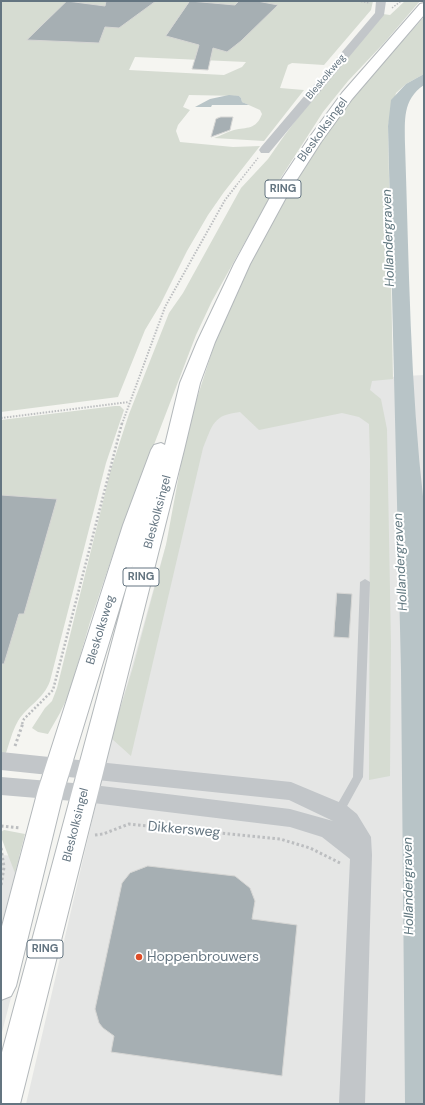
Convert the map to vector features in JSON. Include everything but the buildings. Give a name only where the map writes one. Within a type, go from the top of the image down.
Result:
[{"type":"main road","name":"Bleskolksingel","points":[[4,1104],[174,450],[190,383],[206,342],[242,264],[281,192],[332,115],[366,73],[421,12]]},
{"type":"main road","name":"Bleskolksweg","points":[[55,779],[134,526],[161,450],[190,383]]},
{"type":"main road","name":"RING","points":[[1,986],[55,779]]},
{"type":"street","name":"Bleskolkweg","points":[[264,150],[380,13],[381,1]]},
{"type":"street","points":[[5,761],[55,779]]},
{"type":"street","points":[[1,786],[55,779]]},
{"type":"street","name":"Dikkersweg","points":[[55,779],[87,781],[290,818],[349,821],[357,830],[360,837],[352,1104]]},
{"type":"lane","points":[[334,821],[358,777],[365,582]]},
{"type":"path","points":[[5,761],[24,719],[53,690],[123,418],[165,308],[225,200],[264,150]]},
{"type":"path","points":[[1,418],[129,402]]},
{"type":"path","name":"Dikkersweg","points":[[74,833],[102,836],[110,831],[129,824],[280,839],[317,851],[337,861],[360,866]]},
{"type":"path","points":[[1,826],[41,830]]},
{"type":"path","points":[[1,848],[4,858],[4,870],[1,886]]},
{"type":"shaded area","points":[[1,1],[373,1],[371,10],[324,65],[292,63],[288,65],[280,88],[304,90],[264,141],[214,138],[234,130],[251,127],[260,119],[262,114],[260,110],[242,102],[239,96],[189,95],[183,107],[190,110],[178,125],[176,131],[180,142],[233,147],[260,146],[208,215],[187,251],[160,305],[145,330],[118,397],[1,412]],"holes":[[[135,57],[246,62],[242,67],[224,75],[129,70]]]},
{"type":"shaded area","points":[[405,1],[420,1],[384,43],[348,81],[323,112],[280,179],[212,301],[196,335],[119,536],[90,622],[69,694],[48,734],[38,732],[32,728],[45,708],[52,701],[57,688],[111,469],[129,414],[169,313],[183,293],[241,188],[268,159],[326,80],[383,14],[390,15]]},
{"type":"shaded area","points":[[424,17],[424,74],[406,84],[396,93],[388,126],[393,379],[372,381],[370,390],[381,399],[387,429],[391,644],[390,776],[369,780],[369,424],[359,417],[342,413],[259,430],[240,412],[231,413],[219,418],[215,422],[203,448],[131,756],[111,738],[133,667],[166,545],[188,426],[220,327],[247,267],[295,182],[329,130],[358,90]]},
{"type":"shaded area","points":[[424,375],[424,1104],[26,1104],[108,752],[210,387]]},
{"type":"shaded area","points":[[120,406],[124,410],[106,463],[50,681],[47,688],[39,698],[18,721],[5,756],[1,756],[1,420]]},
{"type":"shaded area","points":[[4,830],[25,834],[15,873],[1,837],[1,832]]},
{"type":"shaded area","points":[[1,855],[47,858],[1,1036]]},
{"type":"water","name":"Hollandergraven","points":[[424,74],[424,85],[412,97],[406,111],[405,144],[413,371],[419,461],[424,506],[424,1104],[405,1104],[401,670],[388,126],[391,100],[406,84]]},
{"type":"water","points":[[229,95],[239,96],[242,102],[249,105],[212,105],[211,107],[195,107],[210,99]]},
{"type":"place","name":"Hoppenbrouwers","points":[[139,957]]}]
